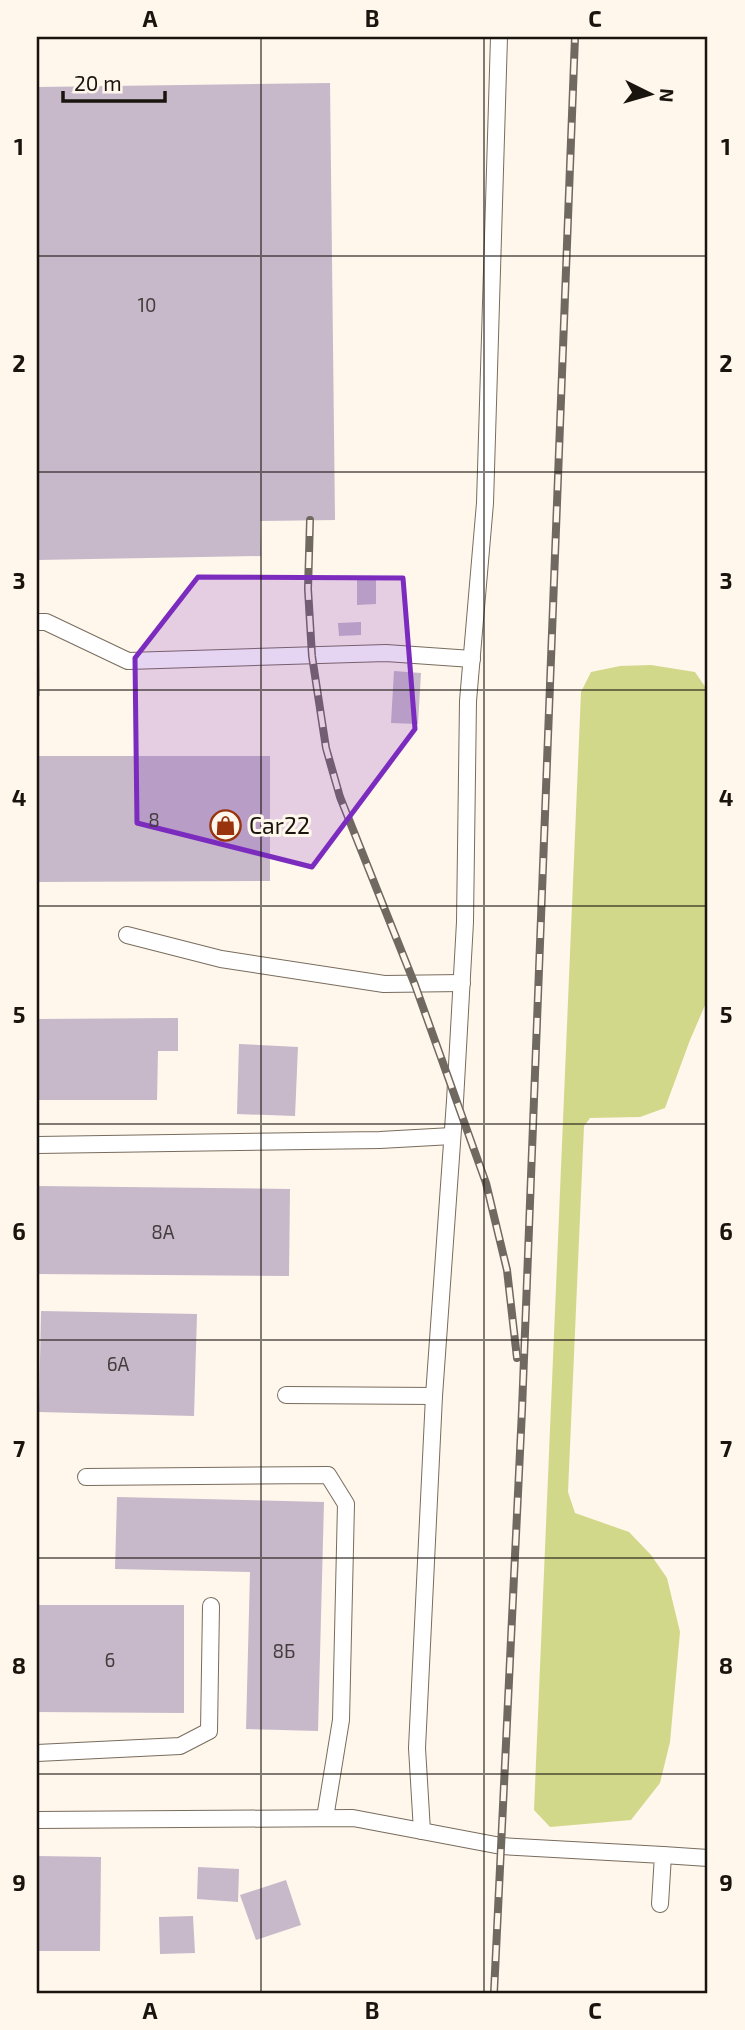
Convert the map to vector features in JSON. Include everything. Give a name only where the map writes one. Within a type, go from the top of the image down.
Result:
[{"type":"lane","points":[[422,1831],[417,1748],[434,1396],[461,983],[468,701],[485,503],[499,37]]},
{"type":"lane","points":[[37,622],[46,622],[128,661],[386,653],[472,659]]},
{"type":"lane","points":[[127,935],[221,959],[384,984],[461,983]]},
{"type":"lane","points":[[37,1145],[380,1140],[452,1136]]},
{"type":"lane","points":[[286,1395],[434,1396]]},
{"type":"lane","points":[[86,1477],[328,1475],[345,1504],[341,1720],[325,1818]]},
{"type":"lane","points":[[37,1753],[180,1746],[209,1731],[211,1606]]},
{"type":"lane","points":[[37,1820],[353,1818],[501,1846],[708,1858]]},
{"type":"lane","points":[[660,1904],[663,1855]]},
{"type":"highlighted area","points":[[198,577],[403,578],[415,729],[312,867],[137,823],[135,658]]},
{"type":"green space","points":[[651,665],[695,672],[708,691],[706,1003],[665,1108],[640,1117],[590,1118],[584,1126],[568,1492],[575,1513],[629,1532],[651,1555],[667,1578],[680,1632],[670,1742],[660,1783],[631,1820],[550,1827],[534,1810],[581,692],[591,672],[620,666]]},
{"type":"building","points":[[330,83],[335,520],[260,521],[261,556],[37,560],[37,87]]},
{"type":"building","points":[[376,579],[376,604],[357,605],[357,580]]},
{"type":"building","points":[[361,622],[361,635],[339,636],[338,623]]},
{"type":"building","points":[[39,636],[40,696],[37,696]]},
{"type":"building","points":[[394,671],[421,673],[418,724],[391,723]]},
{"type":"building","points":[[37,756],[270,756],[270,881],[37,882]]},
{"type":"building","points":[[178,1018],[178,1051],[158,1051],[157,1100],[37,1100],[37,1019]]},
{"type":"building","points":[[239,1044],[298,1047],[295,1116],[237,1114]]},
{"type":"building","points":[[37,1186],[290,1189],[289,1276],[37,1274]]},
{"type":"building","points":[[41,1311],[197,1314],[194,1416],[39,1412]]},
{"type":"building","points":[[117,1497],[324,1502],[318,1731],[246,1729],[250,1572],[115,1569]]},
{"type":"building","points":[[37,1605],[184,1605],[184,1713],[37,1712]]},
{"type":"building","points":[[37,1856],[101,1857],[100,1951],[37,1951]]},
{"type":"building","points":[[198,1867],[239,1869],[238,1902],[197,1899]]},
{"type":"building","points":[[286,1880],[301,1925],[256,1940],[240,1895]]},
{"type":"building","points":[[193,1916],[195,1953],[160,1954],[159,1917]]},
{"type":"railway","points":[[494,1993],[522,1410],[575,37]]},
{"type":"railway","points":[[310,520],[308,589],[312,656],[326,748],[340,797],[415,985],[486,1183],[507,1270],[517,1358]]},
{"type":"place","name":"Car22","points":[[226,825]]}]
